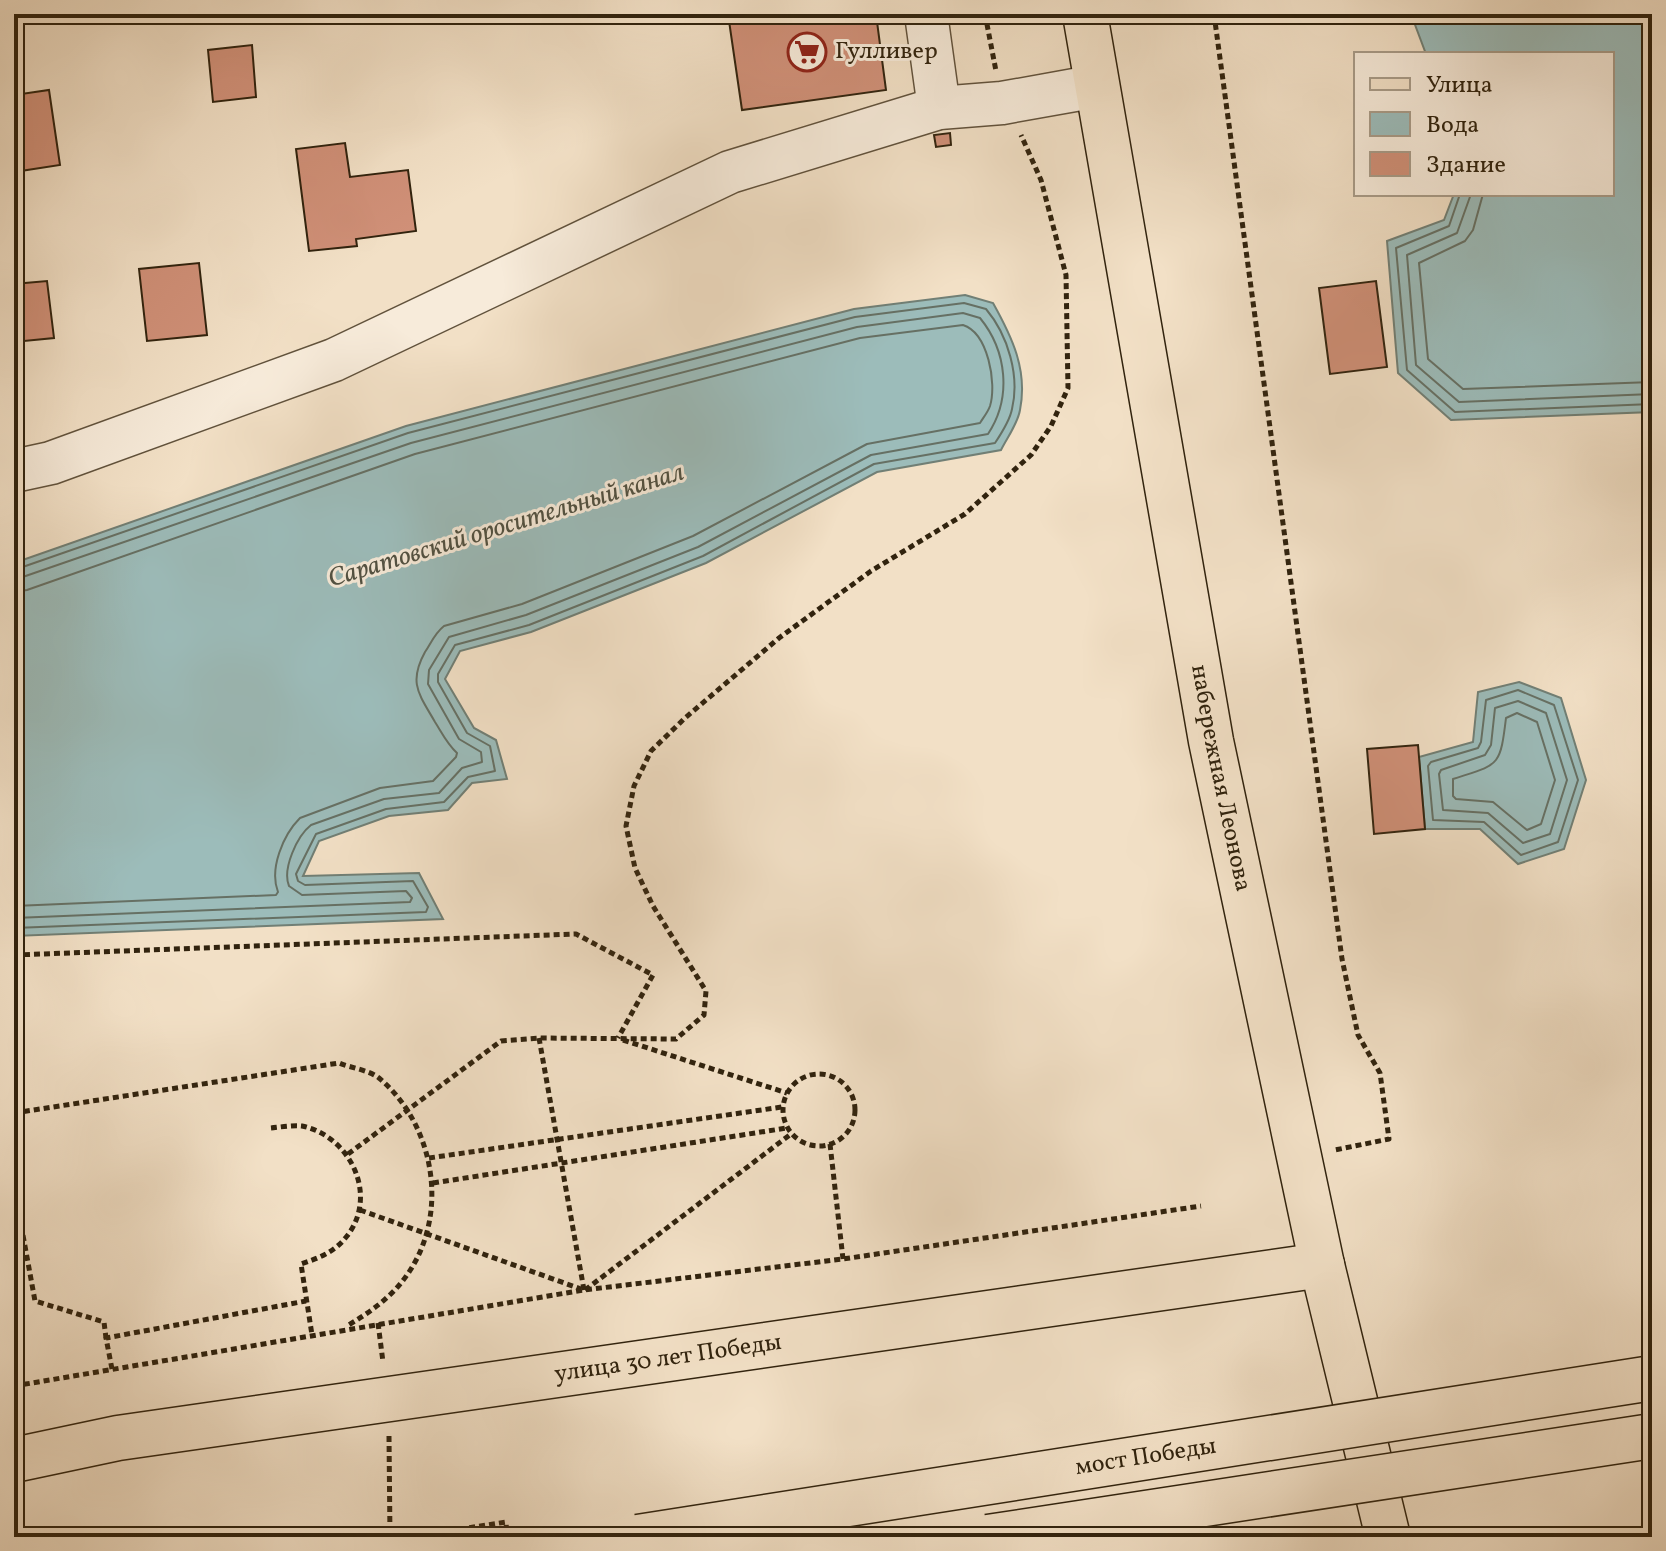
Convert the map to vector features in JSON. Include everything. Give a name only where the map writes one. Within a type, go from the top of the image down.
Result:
[{"type":"main road","name":"набережная Леонова","points":[[1085,14],[1211,741],[1322,1265],[1388,1537]]},
{"type":"main road","name":"улица 30 лет Победы","points":[[14,1460],[118,1438],[1322,1265]]},
{"type":"main road","name":"мост Победы","points":[[638,1537],[1652,1378]]},
{"type":"main road","points":[[988,1537],[1652,1436]]},
{"type":"lane","points":[[926,14],[939,108]]},
{"type":"lane","points":[[14,471],[51,463],[334,360],[730,172],[939,108],[1002,103],[1097,86]]},
{"type":"path","points":[[348,1154],[501,1041],[539,1038],[676,1039],[704,1015],[706,991],[653,906],[635,868],[626,826],[634,786],[651,751],[779,638],[871,571],[965,514],[1031,455],[1051,426],[1068,388],[1066,275],[1041,180],[1024,139],[1002,103],[985,14]]},
{"type":"path","points":[[1214,14],[1342,959],[1358,1035],[1380,1073],[1389,1139],[1299,1158]]},
{"type":"path","points":[[14,955],[576,934],[653,975],[618,1038]]},
{"type":"path","points":[[539,1038],[584,1290]]},
{"type":"path","points":[[618,1038],[787,1093]]},
{"type":"path","points":[[14,1113],[339,1063],[377,1077],[408,1110],[429,1158],[432,1183],[427,1234],[408,1274],[380,1306],[342,1329]]},
{"type":"path","points":[[822,1074],[835,1078],[846,1086],[853,1099],[855,1113],[851,1127],[842,1138],[830,1144],[815,1146],[802,1142],[789,1131],[782,1107],[787,1093],[795,1082],[808,1076],[822,1074]]},
{"type":"path","points":[[429,1158],[782,1107]]},
{"type":"path","points":[[271,1128],[300,1126],[327,1135],[348,1154],[360,1181],[360,1210],[348,1236],[327,1255],[301,1264],[312,1335]]},
{"type":"path","points":[[432,1183],[789,1131]]},
{"type":"path","points":[[584,1290],[789,1131]]},
{"type":"path","points":[[830,1144],[843,1259]]},
{"type":"path","points":[[14,1186],[35,1301],[104,1322],[112,1369]]},
{"type":"path","points":[[14,1386],[584,1290],[843,1259],[1201,1206]]},
{"type":"path","points":[[360,1210],[584,1290]]},
{"type":"path","points":[[106,1338],[306,1301]]},
{"type":"path","points":[[410,1537],[506,1522],[507,1537]]},
{"type":"water","points":[[1411,14],[1652,14],[1652,412],[1451,420],[1398,373],[1387,241],[1444,220],[1453,196],[1614,196],[1614,52],[1425,52]]},
{"type":"water","name":"Саратовский оросительный канал","points":[[965,295],[993,303],[1017,354],[1022,381],[1020,410],[1001,450],[877,472],[706,563],[531,632],[460,651],[445,679],[474,728],[496,740],[507,779],[472,783],[448,810],[389,816],[319,841],[303,876],[419,873],[443,919],[14,936],[14,563],[406,426],[854,309]]},
{"type":"water","points":[[1519,682],[1561,698],[1586,780],[1564,849],[1518,864],[1480,829],[1425,829],[1419,757],[1473,742],[1478,692]]},
{"type":"building","points":[[318,14],[364,14],[318,19]]},
{"type":"building","name":"Гулливер","points":[[728,14],[876,14],[886,90],[742,110]]},
{"type":"building","points":[[252,45],[256,97],[213,102],[208,50]]},
{"type":"building","points":[[49,90],[60,165],[14,172],[14,95]]},
{"type":"building","points":[[950,133],[951,145],[936,147],[934,135]]},
{"type":"building","points":[[345,143],[350,177],[408,170],[416,231],[356,239],[357,246],[309,251],[296,149]]},
{"type":"building","points":[[199,263],[207,335],[147,341],[139,269]]},
{"type":"building","points":[[47,281],[54,338],[14,342],[14,284]]},
{"type":"building","points":[[1376,281],[1387,367],[1330,374],[1319,288]]},
{"type":"building","points":[[1418,745],[1425,829],[1374,834],[1367,749]]},
{"type":"place","name":"Гулливер","points":[[807,52]]}]
